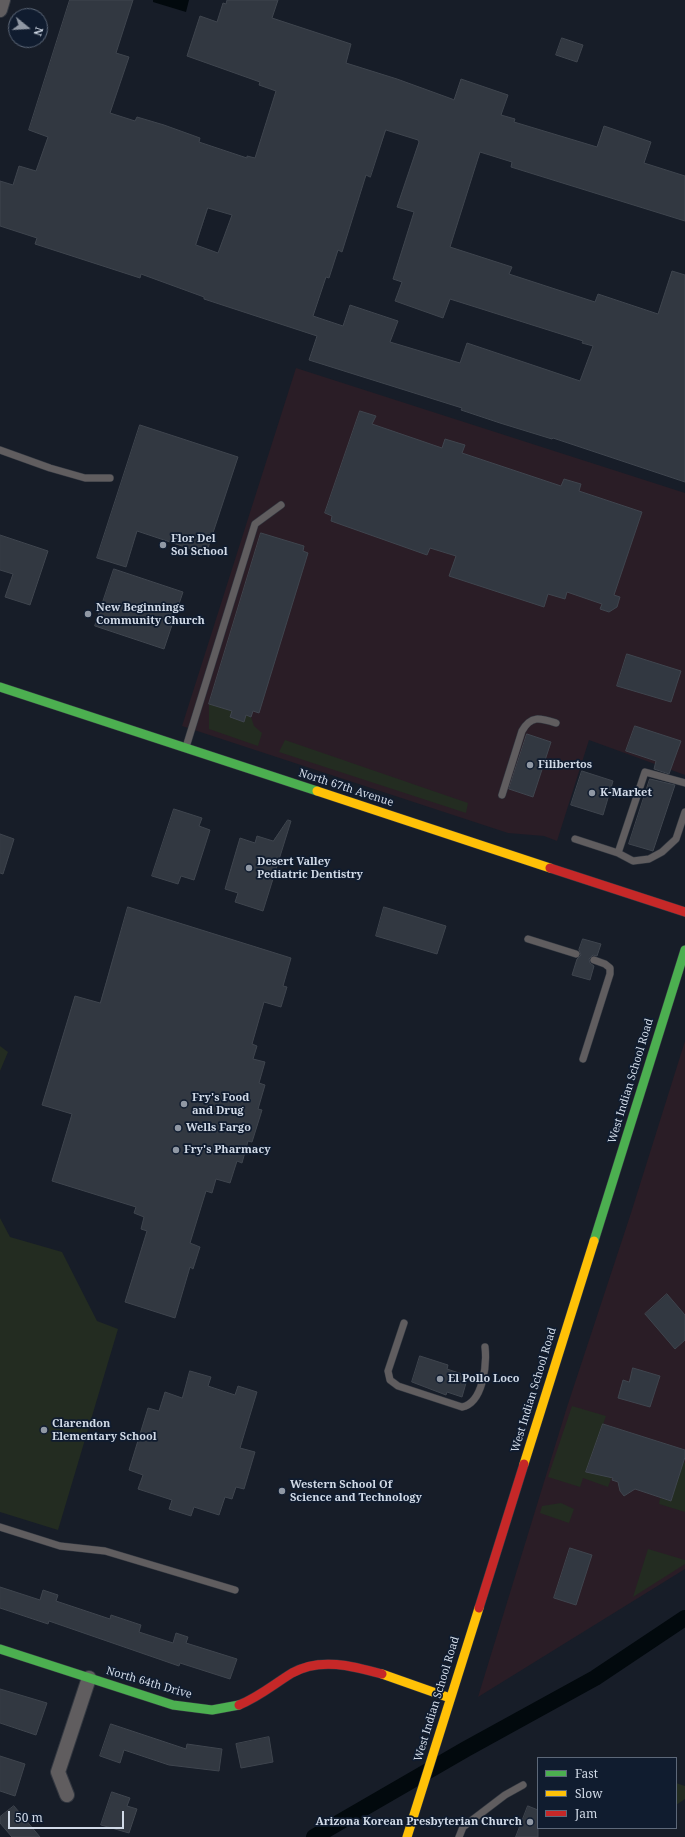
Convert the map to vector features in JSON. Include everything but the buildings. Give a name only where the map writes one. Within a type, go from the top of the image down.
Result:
[{"type":"main road","name":"North 67th Avenue","points":[[0,687],[685,912]]},
{"type":"main road","name":"West Indian School Road","points":[[407,1837],[685,950]]},
{"type":"main road","name":"North 64th Drive","points":[[0,1649],[173,1705],[196,1709],[224,1710],[263,1693],[292,1672],[313,1666],[333,1665],[367,1670],[450,1698]]},
{"type":"street","points":[[0,10],[3,0]]},
{"type":"street","points":[[67,1795],[58,1772],[89,1678]]},
{"type":"lane","points":[[0,450],[50,468],[85,478],[110,478]]},
{"type":"lane","points":[[186,747],[255,524],[281,505]]},
{"type":"lane","points":[[502,795],[522,731],[526,723],[535,719],[545,719],[556,723]]},
{"type":"lane","points":[[618,853],[645,772],[685,783]]},
{"type":"lane","points":[[575,839],[618,853],[633,861],[649,859],[662,852],[676,839],[685,812]]},
{"type":"lane","points":[[528,939],[576,954]]},
{"type":"lane","points":[[583,1059],[610,974],[610,968],[605,964],[594,960]]},
{"type":"lane","points":[[404,1323],[388,1371],[390,1380],[398,1386],[462,1407],[468,1406],[475,1401],[486,1362],[485,1347]]},
{"type":"lane","points":[[0,1527],[60,1546],[105,1551],[235,1590]]},
{"type":"lane","points":[[459,1837],[462,1827],[505,1795],[522,1785]]},
{"type":"shaded area","points":[[153,0],[189,0],[186,12],[153,2]]},
{"type":"shaded area","points":[[296,368],[685,493],[685,775],[589,740],[557,841],[544,836],[508,833],[182,726]]},
{"type":"shaded area","points":[[685,1041],[685,1569],[478,1697],[567,1407],[631,1213]]},
{"type":"green space","points":[[209,704],[232,711],[230,717],[244,722],[246,715],[251,717],[254,726],[262,733],[258,746],[209,729]]},
{"type":"green space","points":[[285,740],[468,803],[466,813],[279,752]]},
{"type":"green space","points":[[0,1046],[8,1052],[0,1071]]},
{"type":"green space","name":"Clarendon Elementary School","points":[[0,1218],[10,1237],[62,1252],[97,1321],[118,1329],[58,1530],[0,1512]]},
{"type":"green space","points":[[572,1406],[606,1416],[586,1472],[614,1471],[608,1487],[583,1478],[580,1487],[548,1477]]},
{"type":"green space","points":[[683,1462],[685,1463],[685,1512],[659,1504],[660,1498],[671,1501]]},
{"type":"green space","points":[[561,1503],[574,1509],[569,1523],[540,1513],[542,1506]]},
{"type":"green space","points":[[648,1549],[685,1560],[685,1564],[633,1597]]},
{"type":"green space","points":[[677,1783],[685,1786],[685,1799],[677,1804]]},
{"type":"waterway","points":[[314,1837],[466,1749],[595,1678],[685,1618]]},
{"type":"traffic: fast","points":[[0,687],[317,791]]},
{"type":"traffic: fast","points":[[594,1241],[685,950]]},
{"type":"traffic: fast","points":[[0,1649],[173,1705],[212,1710],[239,1705]]},
{"type":"traffic: slow","points":[[317,791],[550,868]]},
{"type":"traffic: slow","points":[[524,1464],[594,1241]]},
{"type":"traffic: slow","points":[[407,1837],[479,1608]]},
{"type":"traffic: slow","points":[[382,1674],[450,1698]]},
{"type":"traffic: jam","points":[[550,868],[685,912]]},
{"type":"traffic: jam","points":[[479,1608],[524,1464]]},
{"type":"traffic: jam","points":[[239,1705],[260,1694],[292,1673],[314,1665],[337,1664],[382,1674]]},
{"type":"place","name":"Flor Del Sol School","points":[[163,545]]},
{"type":"place","name":"New Beginnings Community Church","points":[[88,614]]},
{"type":"place","name":"Filibertos","points":[[530,765]]},
{"type":"place","name":"K-Market","points":[[592,793]]},
{"type":"place","name":"Desert Valley Pediatric Dentistry","points":[[249,868]]},
{"type":"place","name":"Fry's Food and Drug","points":[[184,1104]]},
{"type":"place","name":"Wells Fargo","points":[[178,1128]]},
{"type":"place","name":"Fry's Pharmacy","points":[[176,1150]]},
{"type":"place","name":"El Pollo Loco","points":[[440,1379]]},
{"type":"place","name":"Clarendon Elementary School","points":[[44,1430]]},
{"type":"place","name":"Western School Of Science and Technology","points":[[282,1491]]},
{"type":"place","name":"Arizona Korean Presbyterian Church","points":[[530,1822]]}]
